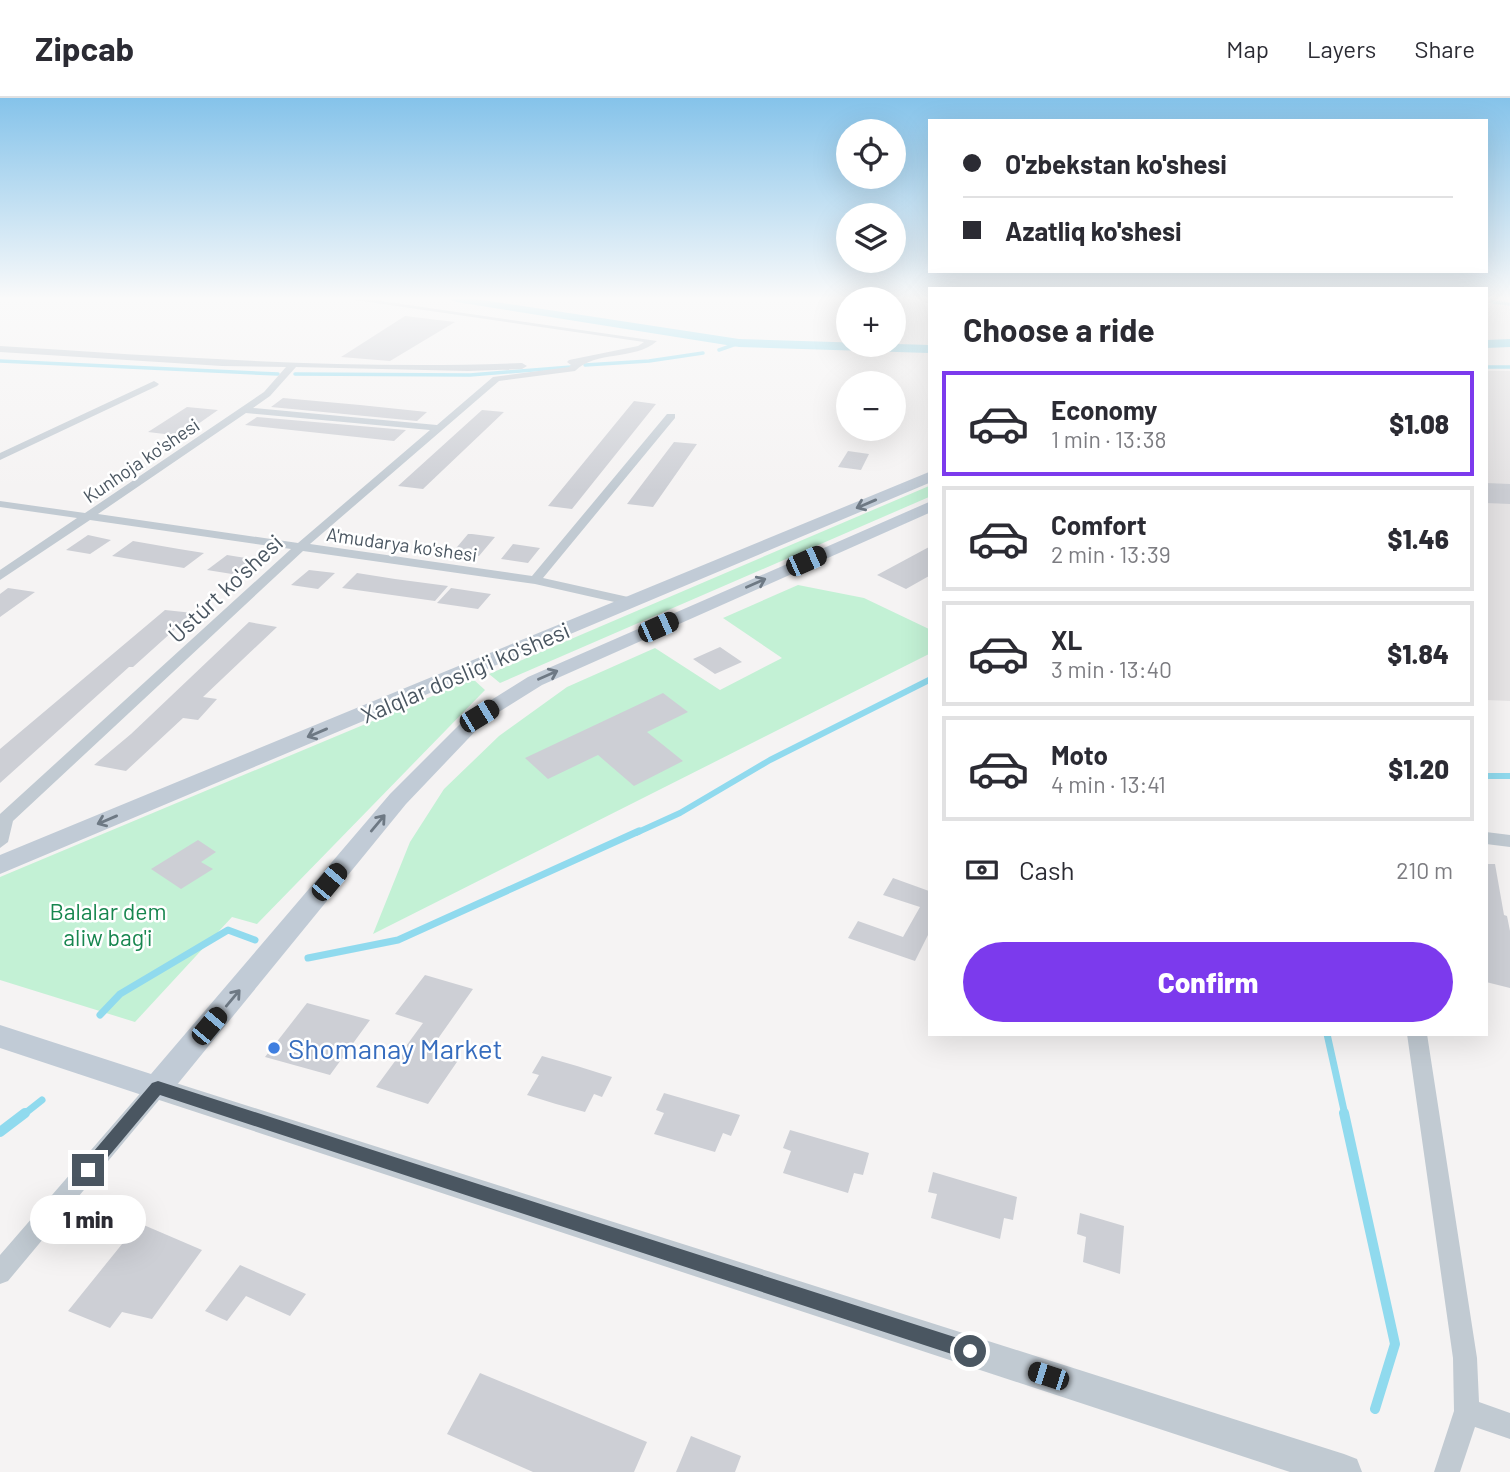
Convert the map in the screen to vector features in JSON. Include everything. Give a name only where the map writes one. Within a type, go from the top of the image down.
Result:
[{"type":"main road","name":"Xalqlar doslig'i ko'shesi","points":[[0,865],[928,477]]},
{"type":"main road","name":"Xalqlar doslig'i ko'shesi","points":[[158,1088],[398,799],[479,716],[535,681],[928,507]]},
{"type":"main road","points":[[0,1036],[158,1088]]},
{"type":"street","points":[[231,363],[468,368],[546,363]]},
{"type":"street","name":"Ústúrt ko'shesi","points":[[0,842],[5,819],[299,548],[496,379],[572,369],[578,363]]},
{"type":"street","name":"Kunhoja ko'shesi","points":[[0,576],[267,394],[294,364]]},
{"type":"street","points":[[0,457],[154,384]]},
{"type":"street","points":[[244,410],[438,428]]},
{"type":"street","points":[[535,580],[671,416]]},
{"type":"street","name":"A'mudarya ko'shesi","points":[[0,504],[535,580],[632,602]]},
{"type":"street","points":[[1488,838],[1510,841]]},
{"type":"street","points":[[1417,1036],[1465,1357],[1468,1411],[1447,1472]]},
{"type":"street","points":[[0,1273],[158,1088],[1344,1472]]},
{"type":"street","points":[[1468,1411],[1510,1426]]},
{"type":"shaded area","points":[[1488,371],[1510,371],[1510,701],[1488,700]]},
{"type":"green space","points":[[928,486],[928,497],[500,683],[489,674]]},
{"type":"green space","points":[[798,585],[864,598],[928,629],[928,655],[373,934],[410,842],[444,789],[499,736],[567,687],[655,648],[720,690],[782,658],[723,618]]},
{"type":"green space","name":"Balalar dem aliw bag'i","points":[[473,679],[485,690],[257,924],[232,917],[135,1022],[0,980],[0,877]]},
{"type":"building","points":[[283,398],[427,412],[417,421],[271,407]]},
{"type":"building","points":[[634,401],[656,404],[572,509],[548,506]]},
{"type":"building","points":[[187,407],[218,410],[181,436],[148,432]]},
{"type":"building","points":[[482,410],[504,412],[423,489],[398,486]]},
{"type":"building","points":[[257,417],[406,430],[394,441],[245,425]]},
{"type":"building","points":[[674,442],[697,444],[653,507],[627,504]]},
{"type":"building","points":[[848,451],[869,454],[861,470],[838,467]]},
{"type":"building","points":[[1488,483],[1510,484],[1510,504],[1488,503]]},
{"type":"building","points":[[468,534],[495,537],[479,556],[452,553]]},
{"type":"building","points":[[88,535],[111,540],[90,554],[66,550]]},
{"type":"building","points":[[133,541],[204,553],[184,568],[112,556]]},
{"type":"building","points":[[513,544],[540,548],[528,563],[501,559]]},
{"type":"building","points":[[928,548],[928,577],[906,589],[877,575]]},
{"type":"building","points":[[227,555],[252,559],[232,574],[207,570]]},
{"type":"building","points":[[309,570],[335,573],[318,589],[291,585]]},
{"type":"building","points":[[357,573],[448,586],[435,601],[342,588]]},
{"type":"building","points":[[8,588],[35,592],[0,617],[0,594]]},
{"type":"building","points":[[451,588],[491,594],[478,609],[437,603]]},
{"type":"building","points":[[165,610],[193,613],[0,783],[0,749]]},
{"type":"building","points":[[249,622],[277,627],[203,697],[217,699],[198,720],[183,718],[126,771],[94,765],[131,734]]},
{"type":"building","points":[[720,647],[742,662],[715,674],[693,659]]},
{"type":"building","points":[[663,693],[688,712],[647,732],[683,761],[634,786],[598,755],[548,779],[525,758]]},
{"type":"building","points":[[198,840],[216,852],[201,862],[213,869],[181,889],[151,869]]},
{"type":"building","points":[[1488,864],[1495,864],[1504,915],[1507,916],[1510,931],[1510,988],[1488,982]]},
{"type":"building","points":[[893,878],[928,891],[928,935],[915,961],[848,938],[858,921],[903,937],[920,907],[883,895]]},
{"type":"building","points":[[425,975],[473,989],[430,1050],[459,1059],[428,1104],[376,1087],[423,1023],[395,1014]]},
{"type":"building","points":[[307,1003],[370,1020],[330,1075],[265,1057]]},
{"type":"building","points":[[542,1056],[612,1077],[602,1097],[594,1094],[585,1112],[556,1104],[527,1095],[539,1075],[532,1073]]},
{"type":"building","points":[[664,1093],[740,1115],[731,1136],[723,1133],[715,1152],[654,1134],[664,1113],[656,1110]]},
{"type":"building","points":[[790,1130],[869,1153],[863,1175],[854,1173],[848,1193],[783,1173],[791,1151],[783,1148]]},
{"type":"building","points":[[933,1172],[1017,1197],[1013,1220],[1004,1218],[1000,1239],[931,1218],[937,1194],[928,1192]]},
{"type":"building","points":[[1080,1213],[1124,1226],[1120,1274],[1083,1262],[1086,1237],[1077,1234]]},
{"type":"building","points":[[139,1223],[202,1250],[152,1319],[122,1312],[110,1328],[68,1311]]},
{"type":"building","points":[[240,1265],[306,1294],[290,1316],[246,1296],[227,1321],[205,1311]]},
{"type":"building","points":[[480,1373],[647,1442],[634,1472],[533,1472],[447,1434]]},
{"type":"building","points":[[691,1436],[741,1456],[735,1472],[676,1472]]},
{"type":"waterway","points":[[45,363],[278,374]]},
{"type":"waterway","points":[[585,365],[615,363]]},
{"type":"waterway","points":[[295,374],[470,375],[571,367]]},
{"type":"waterway","points":[[1488,367],[1510,367]]},
{"type":"waterway","points":[[636,833],[680,813],[770,760],[928,681]]},
{"type":"waterway","points":[[1488,776],[1510,776]]},
{"type":"waterway","points":[[308,958],[398,940],[639,831]]},
{"type":"waterway","points":[[100,1015],[120,994],[228,930],[255,940]]},
{"type":"waterway","points":[[1327,1036],[1345,1115]]},
{"type":"waterway","points":[[23,1115],[42,1100]]},
{"type":"waterway","points":[[0,1132],[25,1113]]},
{"type":"waterway","points":[[1344,1113],[1395,1344],[1375,1409]]},
{"type":"place","name":"Shomanay Market","points":[[274,1048]]},
{"type":"route","points":[[88,1170],[158,1088],[970,1351]]}]
